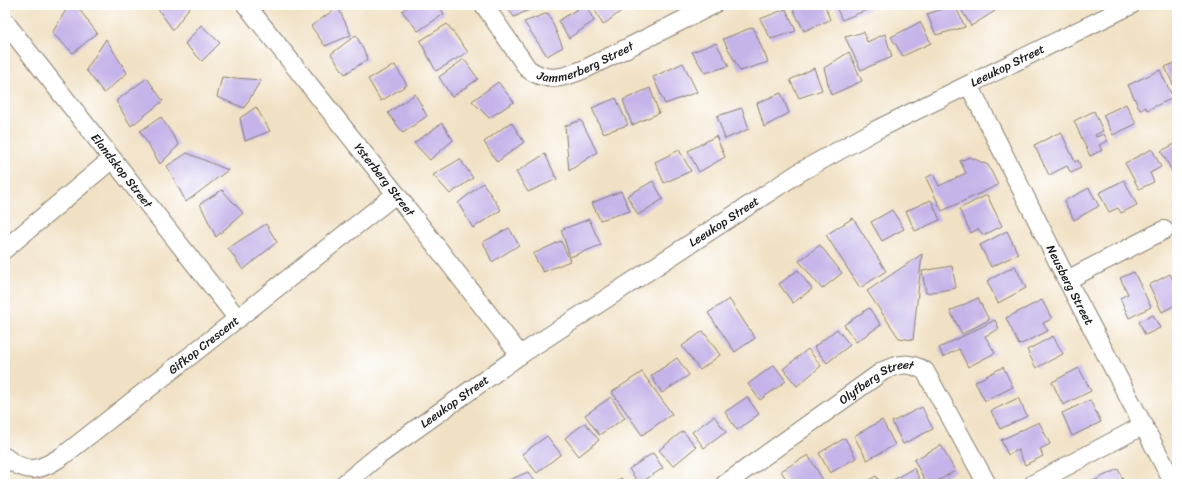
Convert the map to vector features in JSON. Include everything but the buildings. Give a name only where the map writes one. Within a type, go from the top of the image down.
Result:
[{"type":"street","name":"Ysterberg Street","points":[[246,5],[396,194],[520,355]]},
{"type":"street","name":"Jammerberg Street","points":[[484,5],[528,69],[536,75],[549,78],[567,76],[587,68],[713,5]]},
{"type":"street","name":"Leeukop Street","points":[[344,484],[378,456],[520,355],[800,172],[876,130],[1131,5]]},
{"type":"street","name":"Elandskop Street","points":[[5,22],[238,319]]},
{"type":"street","name":"Neusberg Street","points":[[969,85],[1067,280],[1174,484]]},
{"type":"street","points":[[5,249],[112,159]]},
{"type":"street","name":"Gifkop Crescent","points":[[5,457],[28,469],[38,469],[47,467],[64,456],[396,194]]},
{"type":"street","points":[[1067,280],[1164,230]]},
{"type":"street","name":"Olyfberg Street","points":[[725,484],[883,371],[904,364],[916,366],[925,371],[987,484]]},
{"type":"street","points":[[1033,484],[1144,425]]}]
